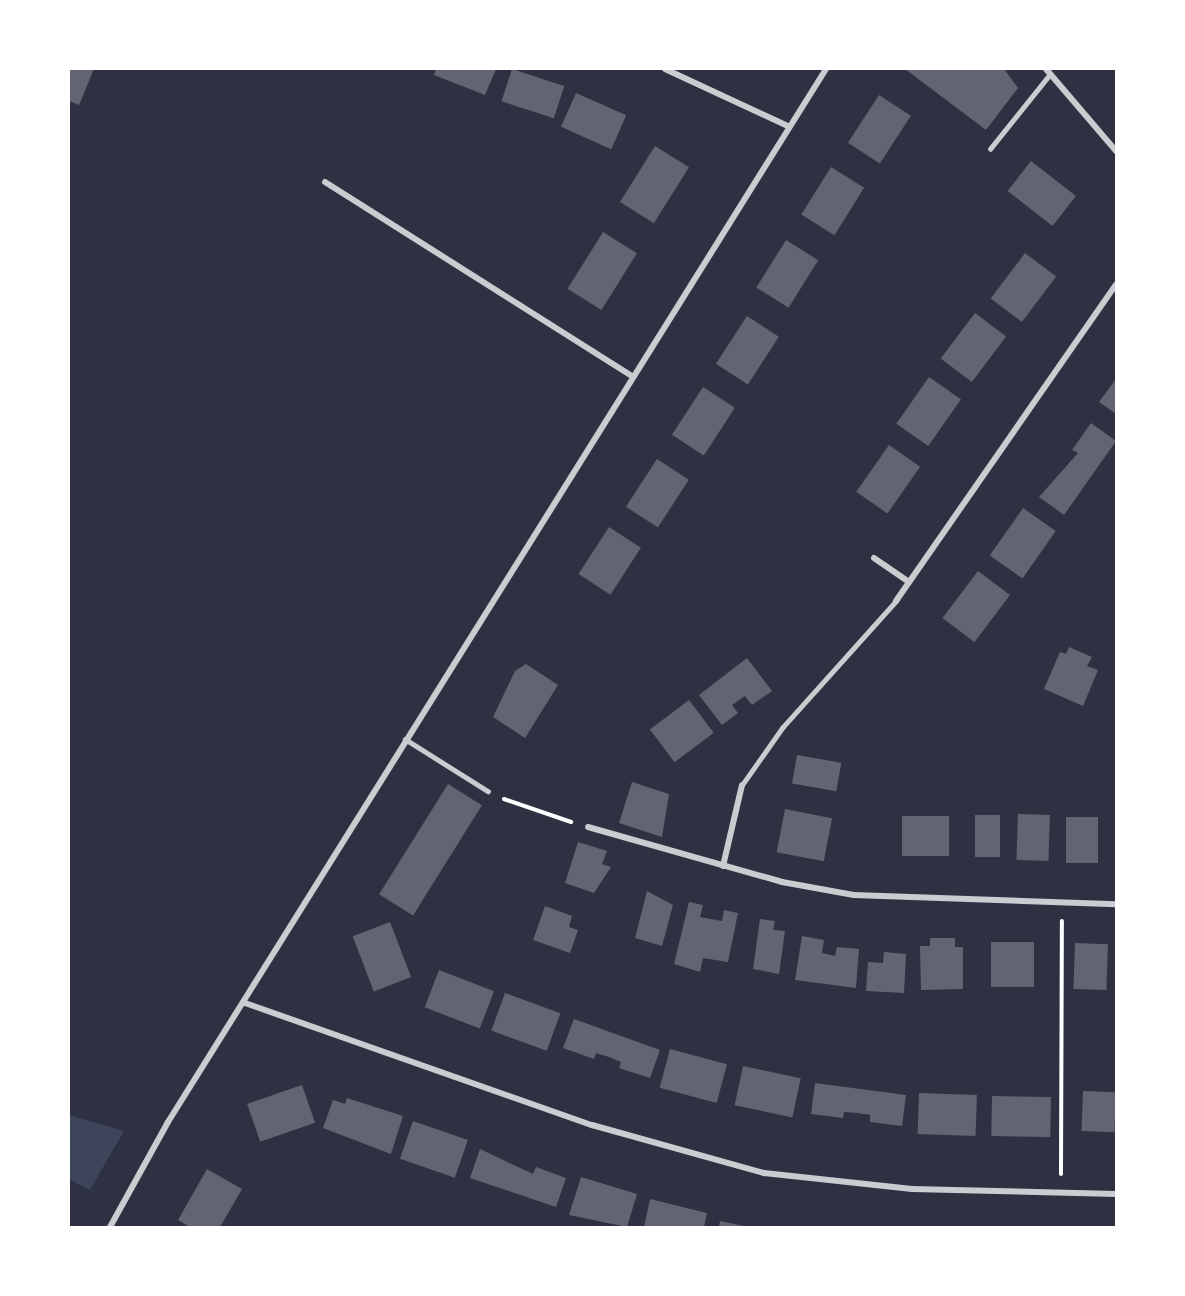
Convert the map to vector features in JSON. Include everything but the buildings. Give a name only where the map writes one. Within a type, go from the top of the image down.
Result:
[{"type":"street","points":[[665,69],[788,126]]},
{"type":"street","points":[[110,1227],[168,1122],[245,1003],[405,739],[788,126],[826,69]]},
{"type":"street","points":[[1048,71],[1116,151]]},
{"type":"street","points":[[325,182],[632,376]]},
{"type":"street","points":[[896,602],[1116,285]]},
{"type":"street","points":[[874,558],[909,582]]},
{"type":"street","points":[[723,866],[742,785]]},
{"type":"street","points":[[588,827],[723,866],[854,895],[1063,904],[1116,904]]},
{"type":"street","points":[[245,1003],[696,1158],[835,1184],[1116,1194]]},
{"type":"lane","points":[[990,149],[1048,71]]},
{"type":"lane","points":[[742,785],[782,728],[896,602]]},
{"type":"lane","points":[[405,739],[488,791]]},
{"type":"path","points":[[488,791],[588,827]]},
{"type":"path","points":[[1061,1193],[1063,904]]},
{"type":"shaded area","points":[[69,1115],[124,1131],[90,1190],[69,1179]]}]
